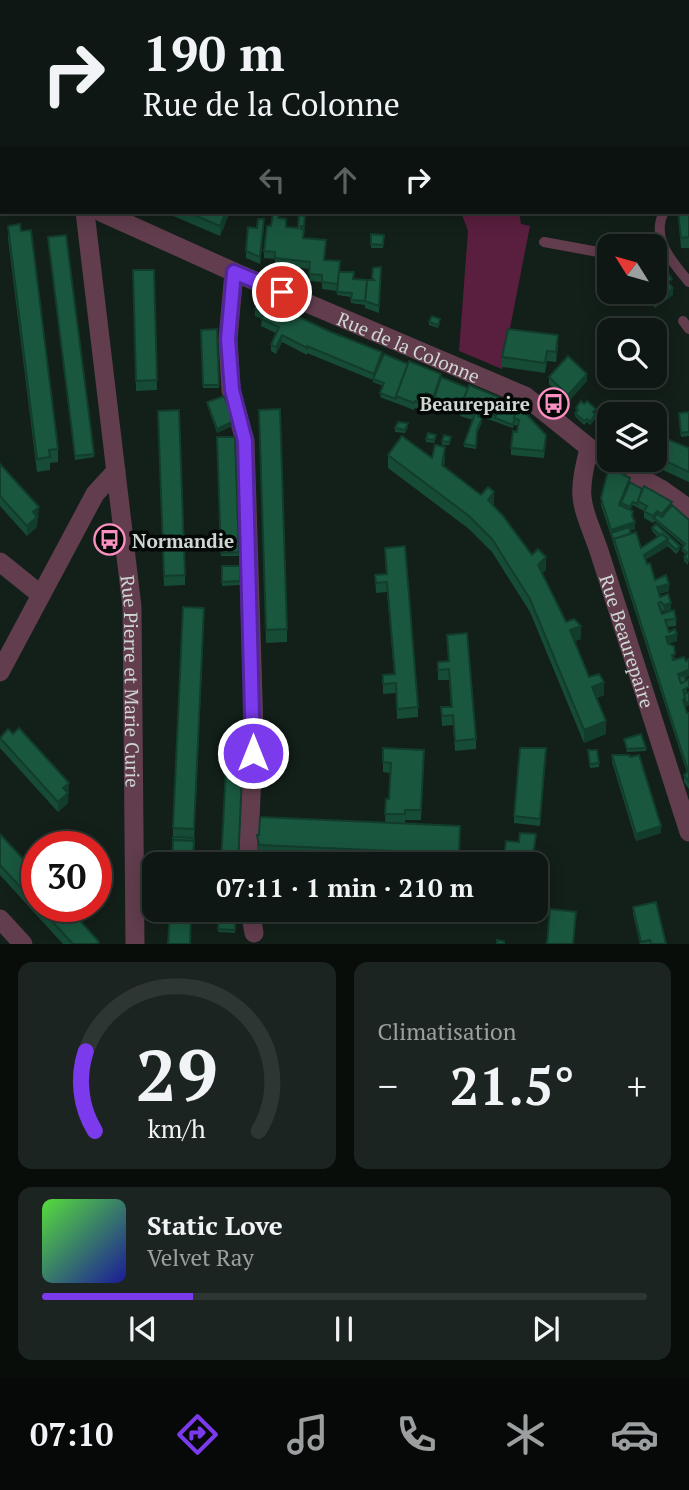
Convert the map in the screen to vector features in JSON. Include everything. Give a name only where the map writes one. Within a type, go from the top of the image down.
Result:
[{"type":"street","name":"Rue Pierre et Marie Curie","points":[[85,214],[128,562],[134,632],[135,944]]},
{"type":"street","name":"Rue de la Colonne","points":[[105,214],[234,272],[519,393],[535,402],[589,449],[661,489],[689,509]]},
{"type":"street","points":[[234,272],[228,339],[232,390],[245,441],[254,730],[249,852]]},
{"type":"street","name":"Rue Beaurepaire","points":[[589,449],[580,499],[689,832]]},
{"type":"street","points":[[0,672],[95,494],[116,471]]},
{"type":"street","points":[[0,562],[41,595]]},
{"type":"street","points":[[0,919],[23,944]]},
{"type":"lane","points":[[660,234],[659,228],[663,214]]},
{"type":"lane","points":[[544,242],[597,252]]},
{"type":"lane","points":[[667,252],[689,282]]},
{"type":"shaded area","points":[[462,214],[519,214],[521,224],[530,226],[502,369],[459,351],[468,231]]},
{"type":"building","points":[[192,214],[225,214],[220,226]]},
{"type":"building","points":[[273,214],[279,214],[278,218],[286,219],[286,227],[298,228],[299,215],[305,216],[304,226],[301,226],[304,230],[303,238],[326,240],[324,260],[340,261],[338,284],[322,282],[322,275],[309,274],[310,262],[275,258],[275,252],[264,251],[267,226],[271,226]]},
{"type":"building","points":[[678,214],[689,214],[689,237],[681,238]]},
{"type":"building","points":[[258,219],[264,219],[260,257],[246,251],[248,227],[257,228]]},
{"type":"building","points":[[20,224],[21,231],[31,230],[58,449],[49,450],[50,457],[37,459],[8,226]]},
{"type":"building","points":[[371,234],[384,235],[383,245],[371,244]]},
{"type":"building","points":[[66,235],[94,454],[75,456],[48,237]]},
{"type":"building","points":[[381,267],[379,306],[365,301],[367,280],[374,280],[373,268]]},
{"type":"building","points":[[133,270],[154,270],[157,380],[136,381]]},
{"type":"building","points":[[667,271],[672,279],[668,282],[673,288],[667,292]]},
{"type":"building","points":[[339,272],[354,272],[353,279],[367,280],[365,301],[351,300],[352,293],[337,292]]},
{"type":"building","points":[[262,294],[272,298],[269,303],[382,352],[374,374],[307,348],[282,335],[276,347],[271,345],[279,327],[261,319],[264,313],[255,309]]},
{"type":"building","points":[[432,316],[440,319],[438,325],[429,322]]},
{"type":"building","points":[[217,329],[219,385],[203,385],[201,330]]},
{"type":"building","points":[[508,329],[558,335],[556,352],[547,351],[545,363],[502,357]]},
{"type":"building","points":[[384,354],[408,364],[396,399],[380,393],[384,383],[373,379]]},
{"type":"building","points":[[568,356],[587,374],[568,395],[549,377]]},
{"type":"building","points":[[409,361],[441,374],[434,396],[426,393],[422,403],[396,396]]},
{"type":"building","points":[[441,377],[468,388],[461,408],[434,399]]},
{"type":"building","points":[[469,385],[501,398],[494,415],[476,408],[474,414],[460,409]]},
{"type":"building","points":[[224,396],[234,421],[217,429],[207,402]]},
{"type":"building","points":[[581,401],[584,404],[587,401],[596,409],[590,422],[587,419],[584,421],[575,413]]},
{"type":"building","points":[[501,402],[517,408],[513,425],[495,418]]},
{"type":"building","points":[[518,405],[546,435],[544,451],[511,448],[513,431],[517,432],[519,420],[514,418]]},
{"type":"building","points":[[280,409],[287,629],[266,630],[259,410]]},
{"type":"building","points":[[481,409],[478,416],[482,418],[477,430],[476,446],[464,444],[476,411]]},
{"type":"building","points":[[179,410],[185,575],[164,576],[158,411]]},
{"type":"building","points":[[689,412],[689,432],[681,433],[679,413]]},
{"type":"building","points":[[398,422],[408,423],[405,430],[395,428]]},
{"type":"building","points":[[428,433],[436,435],[434,440],[426,439]]},
{"type":"building","points":[[444,435],[451,437],[449,442],[442,441]]},
{"type":"building","points":[[402,436],[432,458],[435,445],[445,447],[442,465],[481,495],[488,487],[494,492],[488,500],[532,555],[538,549],[546,557],[538,565],[566,622],[574,619],[581,626],[570,630],[589,677],[599,674],[604,682],[592,687],[606,721],[584,730],[530,599],[492,539],[469,516],[388,455]]},
{"type":"building","points":[[217,437],[235,437],[239,552],[221,553]]},
{"type":"building","points":[[667,439],[689,448],[689,472],[667,462]]},
{"type":"building","points":[[0,464],[39,507],[33,512],[37,517],[27,526],[0,496]]},
{"type":"building","points":[[608,472],[619,472],[630,478],[619,505],[633,511],[635,522],[611,530],[601,498]]},
{"type":"building","points":[[630,482],[642,489],[638,504],[633,502],[630,507],[621,503]]},
{"type":"building","points":[[644,486],[672,502],[662,514],[657,511],[653,516],[644,511],[647,506],[638,501]]},
{"type":"building","points":[[672,505],[689,520],[688,561],[684,557],[687,553],[682,548],[685,544],[654,518],[657,514],[662,517]]},
{"type":"building","points":[[656,524],[680,546],[676,550],[668,539],[652,528]]},
{"type":"building","points":[[629,527],[631,534],[614,539],[614,542],[611,533]]},
{"type":"building","points":[[636,532],[641,548],[662,534],[668,539],[644,555],[647,564],[650,563],[655,580],[666,575],[669,584],[657,587],[660,597],[668,594],[671,603],[658,603],[662,614],[674,610],[676,619],[665,620],[669,632],[675,629],[677,634],[666,637],[668,644],[674,646],[673,660],[684,657],[686,661],[689,659],[689,669],[678,674],[681,683],[689,679],[689,687],[683,690],[686,699],[683,700],[689,713],[689,782],[684,775],[688,771],[614,539]]},
{"type":"building","points":[[405,546],[418,707],[397,709],[396,683],[383,684],[383,675],[395,674],[387,582],[376,583],[375,575],[387,574],[385,548]]},
{"type":"building","points":[[222,566],[240,566],[240,581],[222,582]]},
{"type":"building","points":[[183,607],[204,608],[194,829],[173,828]]},
{"type":"building","points":[[467,633],[476,739],[455,741],[453,715],[442,716],[441,707],[452,707],[449,669],[438,670],[438,662],[449,661],[447,635]]},
{"type":"building","points":[[684,675],[686,681],[681,683],[679,677]]},
{"type":"building","points":[[689,692],[689,702],[686,703],[684,694]]},
{"type":"building","points":[[19,728],[69,783],[63,788],[68,793],[58,802],[0,738],[8,729],[13,734]]},
{"type":"building","points":[[228,730],[244,731],[239,852],[222,852]]},
{"type":"building","points":[[641,734],[646,748],[627,749],[624,739]]},
{"type":"building","points":[[383,748],[424,750],[421,810],[405,810],[405,814],[385,814],[386,799],[389,799],[391,763],[383,762]]},
{"type":"building","points":[[520,748],[546,748],[540,819],[514,816]]},
{"type":"building","points":[[588,750],[597,750],[599,763],[590,764]]},
{"type":"building","points":[[612,755],[639,755],[661,826],[636,834]]},
{"type":"building","points":[[260,817],[460,826],[459,852],[259,845]]},
{"type":"building","points":[[520,833],[536,834],[534,852],[505,852],[506,841],[519,842]]},
{"type":"building","points":[[0,834],[21,857],[21,888],[0,865]]},
{"type":"building","points":[[173,837],[194,838],[194,841],[173,840]]},
{"type":"building","points":[[173,840],[194,841],[194,852],[172,852]]},
{"type":"building","points":[[656,902],[666,944],[651,944],[650,940],[641,942],[633,907]]},
{"type":"building","points":[[550,909],[576,912],[573,944],[547,944]]},
{"type":"building","points":[[53,922],[81,922],[99,942],[73,944]]},
{"type":"building","points":[[169,922],[191,922],[190,944],[168,944]]},
{"type":"building","points":[[218,922],[235,922],[235,930],[218,929]]},
{"type":"place","name":"Beaurepaire","points":[[553,403]]},
{"type":"place","name":"Normandie","points":[[109,540]]},
{"type":"route","points":[[253,753],[245,441],[230,379],[228,318],[234,272],[282,292]]}]
